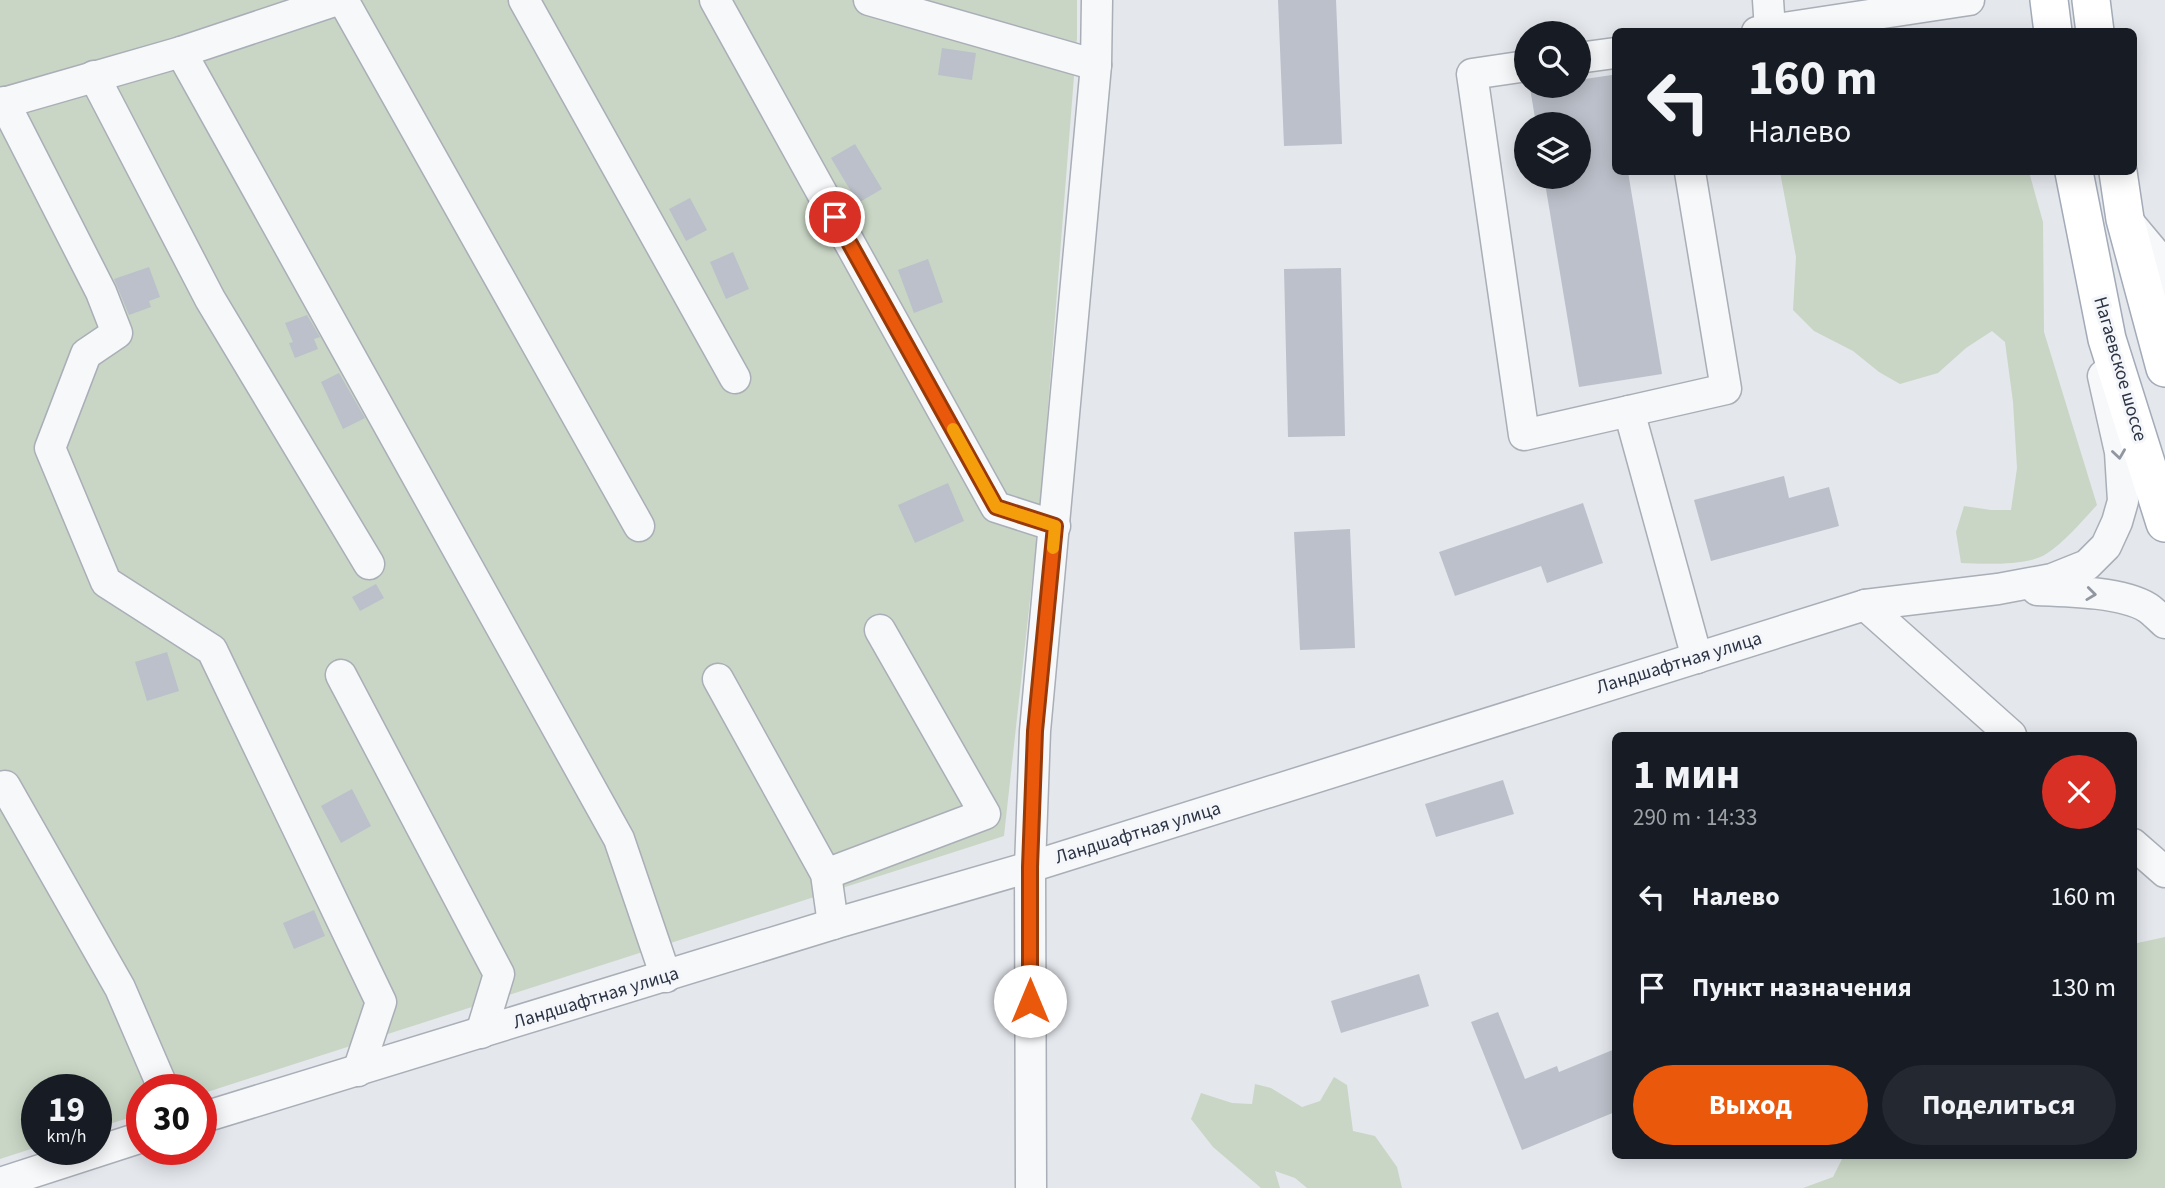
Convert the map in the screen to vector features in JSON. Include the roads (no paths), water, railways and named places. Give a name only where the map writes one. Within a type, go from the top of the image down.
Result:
[{"type":"main road","points":[[2049,0],[2052,28]]},
{"type":"main road","points":[[2091,0],[2094,28]]},
{"type":"main road","name":"Нагаевское шоссе","points":[[2075,175],[2107,339],[2165,523]]},
{"type":"main road","points":[[2118,175],[2125,219],[2165,368]]},
{"type":"street","points":[[337,0],[181,52],[2,103],[101,292],[117,333],[86,354],[50,448],[106,582],[212,650],[381,1002],[358,1070]]},
{"type":"street","points":[[343,0],[639,526]]},
{"type":"street","points":[[524,0],[735,378]]},
{"type":"street","points":[[715,0],[996,507],[1055,526]]},
{"type":"street","points":[[869,0],[1096,65]]},
{"type":"street","points":[[1031,1188],[1030,867],[1035,731],[1096,65],[1097,0]]},
{"type":"street","points":[[1764,28],[1768,0]]},
{"type":"street","points":[[1784,28],[1969,0]]},
{"type":"street","points":[[181,52],[619,839],[666,977]]},
{"type":"street","points":[[1591,56],[1612,53]]},
{"type":"street","points":[[1514,68],[1472,74],[1524,435],[1726,389],[1690,175]]},
{"type":"street","points":[[94,76],[210,299],[369,564]]},
{"type":"street","points":[[1998,589],[2052,579],[2087,565],[2106,546],[2123,501],[2120,452],[2059,175]]},
{"type":"street","points":[[2125,219],[2157,256],[2165,285]]},
{"type":"street","points":[[1629,411],[1697,657]]},
{"type":"street","points":[[1998,589],[2066,591],[2116,597],[2148,608],[2165,624]]},
{"type":"street","name":"Ландшафтная улица","points":[[217,1113],[1030,867],[1865,605],[1998,589]]},
{"type":"street","points":[[1865,605],[2008,732]]},
{"type":"street","points":[[826,874],[985,814],[880,630]]},
{"type":"street","points":[[341,675],[499,974],[481,1033]]},
{"type":"street","points":[[718,679],[826,874],[833,925]]},
{"type":"street","points":[[5,786],[120,988],[157,1074]]},
{"type":"street","points":[[2137,848],[2165,872]]},
{"type":"street","points":[[0,1183],[126,1142]]}]
